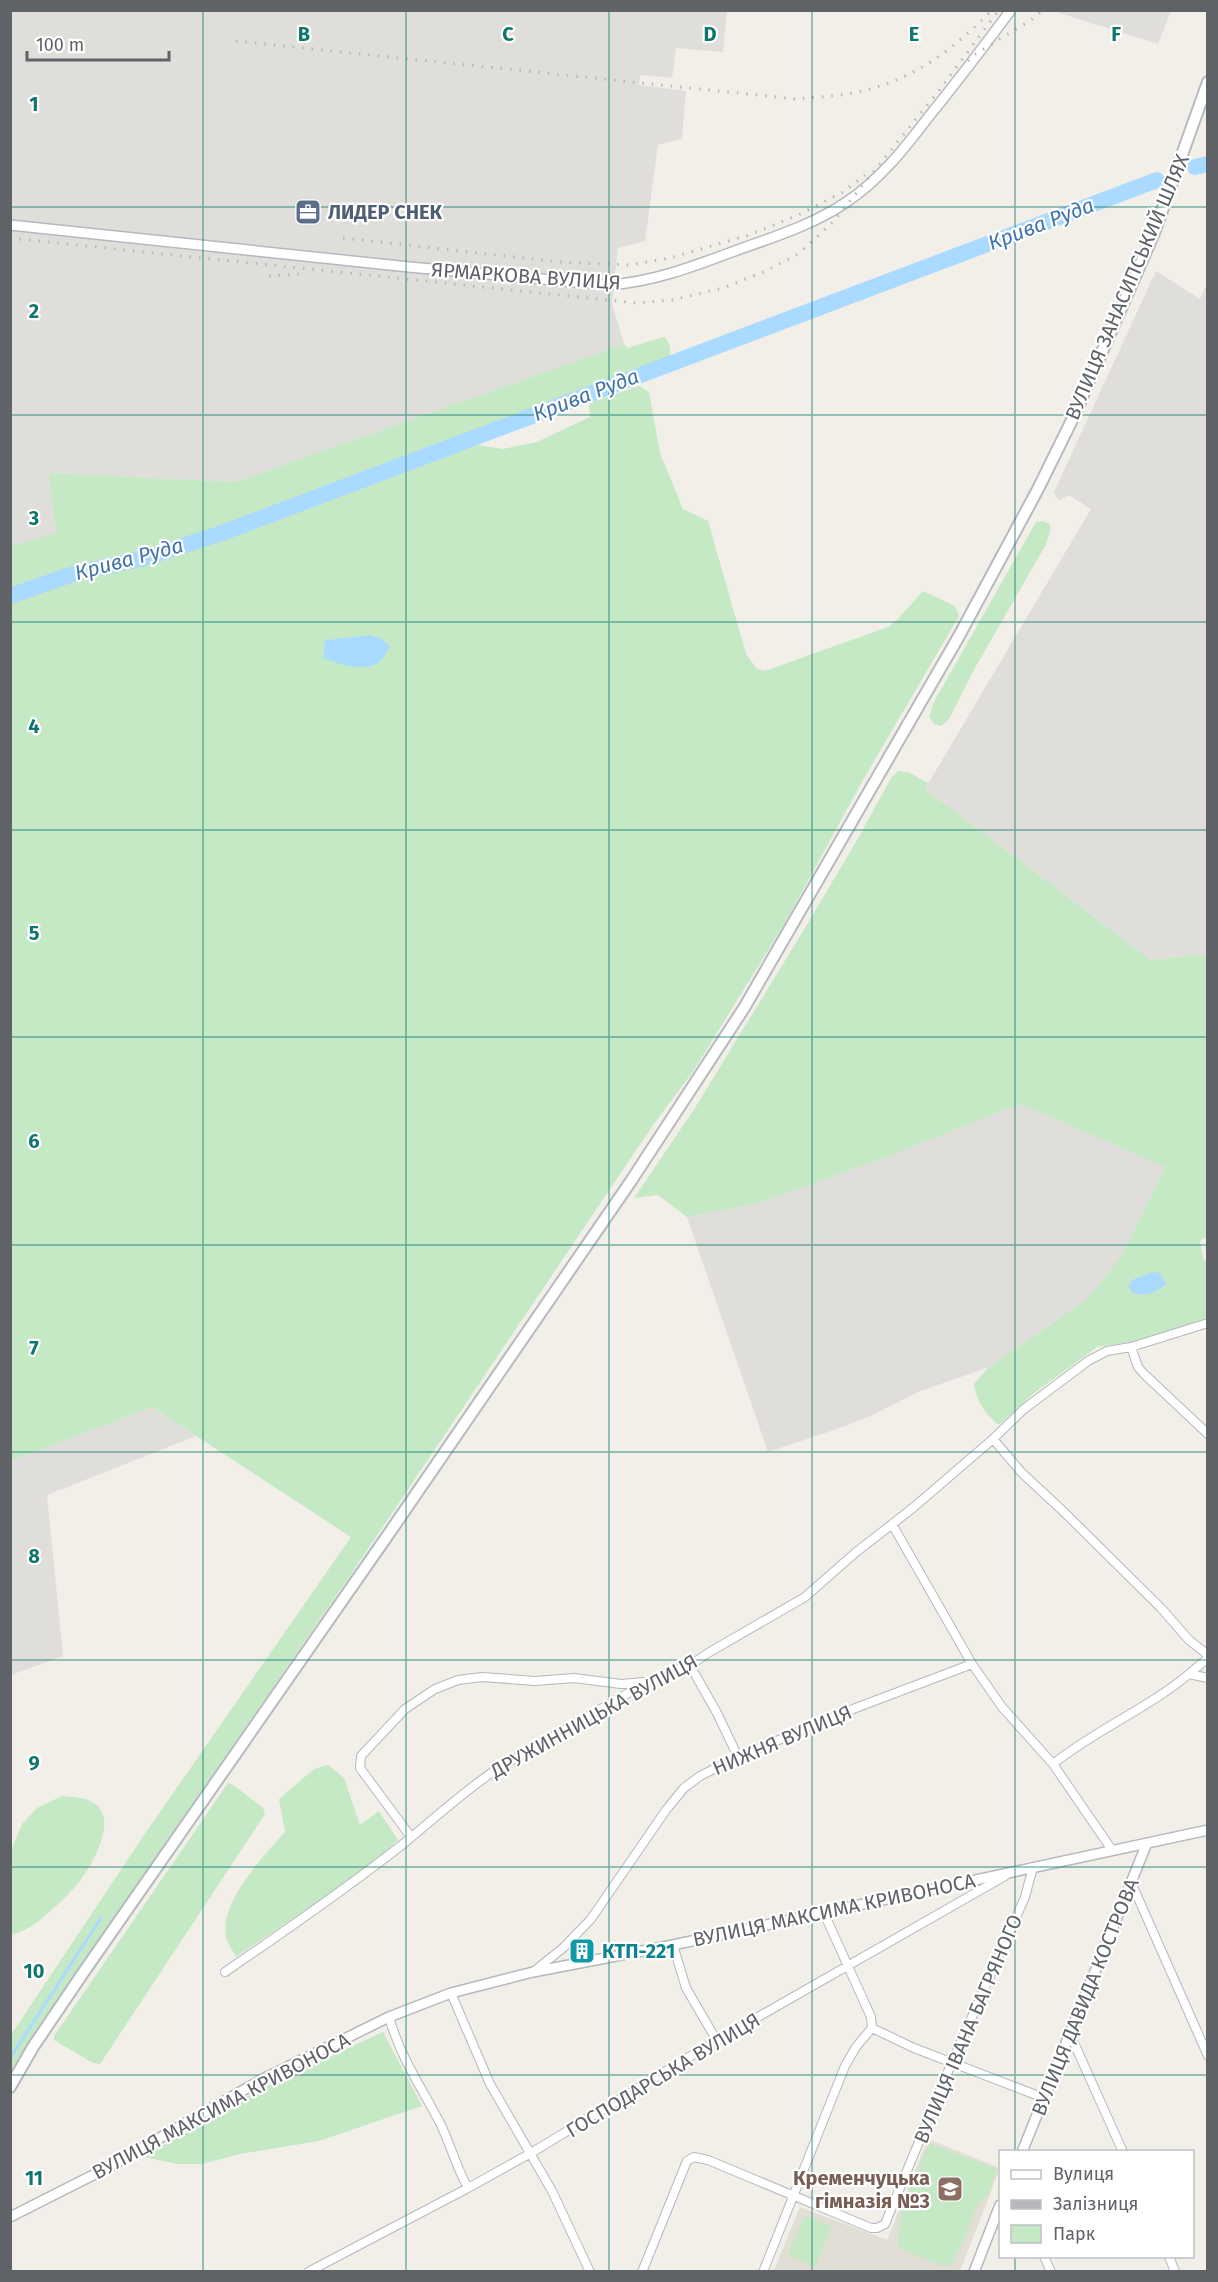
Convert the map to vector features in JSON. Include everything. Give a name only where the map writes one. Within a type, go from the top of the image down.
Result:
[{"type":"main road","name":"ВУЛИЦЯ ЗАНАСИПСЬКИЙ ШЛЯХ","points":[[10,2087],[33,2047],[83,1973],[631,1181],[744,1008],[959,636],[1074,418],[1154,233],[1208,82]]},
{"type":"street","name":"ЯРМАРКОВА ВУЛИЦЯ","points":[[10,225],[409,267],[609,285],[635,284],[722,256],[799,227],[823,217],[845,203],[889,166],[1011,10]]},
{"type":"street","name":"ДРУЖИННИЦЬКА ВУЛИЦЯ","points":[[225,1972],[308,1916],[483,1778],[649,1681],[678,1668],[692,1667],[708,1653],[805,1597],[993,1439],[1024,1409],[1088,1361],[1107,1351],[1131,1347],[1208,1323]]},
{"type":"street","points":[[1131,1347],[1138,1367],[1144,1374],[1208,1434]]},
{"type":"street","points":[[993,1439],[1022,1473],[1065,1513],[1208,1657],[1175,1685],[1053,1764]]},
{"type":"street","points":[[892,1524],[972,1664],[1002,1707],[1053,1764],[1112,1850]]},
{"type":"street","name":"НИЖНЯ ВУЛИЦЯ","points":[[533,1972],[563,1948],[591,1920],[666,1810],[684,1788],[700,1776],[738,1757],[853,1709],[972,1664]]},
{"type":"street","points":[[692,1667],[738,1757]]},
{"type":"street","points":[[1189,1674],[1208,1678]]},
{"type":"street","points":[[411,1837],[360,1768],[360,1761],[361,1756],[405,1709],[435,1689],[458,1680],[482,1677],[535,1681],[574,1678],[621,1684],[649,1681]]},
{"type":"street","name":"ВУЛИЦЯ МАКСИМА КРИВОНОСА","points":[[10,2217],[106,2168],[263,2079],[389,2017],[452,1993],[533,1972],[1208,1830]]},
{"type":"street","name":"ВУЛИЦЯ ДАВИДА КОСТРОВА","points":[[1022,2150],[1147,1843]]},
{"type":"street","name":"ВУЛИЦЯ ІВАНА БАГРЯНОГО","points":[[792,2196],[872,2228],[885,2224],[952,2062],[1025,1897],[1034,1867]]},
{"type":"street","name":"ГОСПОДАРСЬКА ВУЛИЦЯ","points":[[308,2271],[531,2153],[1014,1870]]},
{"type":"street","points":[[1131,1882],[1208,2056]]},
{"type":"street","points":[[763,2271],[845,2066],[856,2047],[872,2028],[871,2017],[823,1911]]},
{"type":"street","points":[[673,1944],[686,1988],[717,2042]]},
{"type":"street","points":[[452,1993],[495,2094],[531,2153],[590,2271]]},
{"type":"street","points":[[389,2017],[411,2073],[441,2126],[468,2188]]},
{"type":"street","points":[[872,2028],[1044,2098]]},
{"type":"street","points":[[1070,2034],[1124,2150]]},
{"type":"street","points":[[642,2271],[685,2165],[690,2158],[708,2160],[792,2196]]},
{"type":"street","points":[[974,2271],[999,2208]]},
{"type":"shaded area","points":[[1171,10],[1158,44],[1053,11]]},
{"type":"shaded area","points":[[11,11],[727,11],[723,52],[676,48],[672,78],[640,75],[639,85],[686,91],[682,139],[658,145],[645,241],[618,248],[612,303],[624,344],[235,482],[50,473],[56,533],[11,546]]},
{"type":"shaded area","points":[[1156,271],[1200,299],[1207,283],[1207,954],[1151,960],[925,789],[1091,509],[1069,495],[1060,500],[1054,492]]},
{"type":"shaded area","points":[[1020,1104],[1165,1167],[1122,1255],[1087,1299],[989,1367],[918,1392],[871,1416],[768,1452],[687,1217],[759,1203],[884,1158]]},
{"type":"shaded area","points":[[152,1407],[196,1436],[47,1495],[63,1656],[11,1675],[11,1461]]},
{"type":"shaded area","name":"Кременчуцька гімназія №3","points":[[928,2139],[999,2168],[960,2271],[773,2272],[800,2207],[887,2240]]},
{"type":"green space","points":[[663,337],[666,338],[670,347],[670,358],[579,392],[522,417],[377,468],[378,481],[477,445],[503,449],[537,442],[590,417],[589,403],[639,386],[649,392],[660,453],[683,509],[708,521],[746,654],[757,669],[765,671],[888,627],[923,591],[955,606],[959,616],[863,780],[786,921],[694,1070],[653,1125],[347,1580],[34,2033],[11,2074],[11,2035],[144,1835],[351,1537],[152,1407],[11,1461],[11,546],[56,533],[49,473],[235,482],[624,344],[628,348]],"holes":[[[370,635],[323,657],[325,640]]]},
{"type":"green space","points":[[1043,521],[1050,524],[1045,546],[975,668],[949,719],[941,726],[934,724],[929,717],[935,700],[1036,522]]},
{"type":"green space","points":[[898,771],[908,772],[928,783],[925,789],[1151,960],[1207,954],[1208,1236],[1200,1241],[1204,1261],[1207,1260],[1207,1318],[1137,1341],[1097,1347],[1034,1393],[1000,1424],[992,1420],[985,1411],[974,1384],[989,1367],[1087,1299],[1122,1255],[1165,1167],[1020,1104],[884,1158],[759,1203],[687,1217],[658,1195],[634,1198],[693,1111],[805,928],[891,778]]},
{"type":"green space","points":[[328,1765],[344,1778],[360,1825],[379,1811],[398,1840],[365,1870],[236,1957],[226,1936],[229,1909],[245,1880],[285,1832],[279,1799],[314,1769]]},
{"type":"green space","points":[[228,1783],[263,1808],[265,1814],[100,2064],[93,2063],[54,2040],[54,2036]]},
{"type":"green space","points":[[62,1796],[87,1800],[101,1810],[104,1819],[102,1840],[82,1878],[73,1889],[36,1923],[11,1935],[11,1851],[22,1824],[37,1808]]},
{"type":"green space","points":[[383,2032],[422,2106],[319,2141],[240,2154],[202,2164],[177,2164],[144,2157],[258,2090]]},
{"type":"green space","points":[[929,2143],[997,2169],[988,2195],[978,2203],[951,2265],[944,2266],[903,2250],[898,2245],[904,2206]]},
{"type":"green space","points":[[805,2215],[832,2227],[815,2267],[788,2255]]},
{"type":"water","points":[[370,635],[384,640],[390,647],[383,658],[372,666],[343,665],[323,658],[325,640]]},
{"type":"water","points":[[1153,1272],[1160,1273],[1166,1284],[1149,1294],[1140,1295],[1131,1292],[1129,1287],[1132,1280]]},
{"type":"waterway","points":[[1195,167],[1208,164]]},
{"type":"waterway","name":"Крива Руда","points":[[10,596],[70,575],[145,558],[222,533],[1157,180]]},
{"type":"waterway","points":[[10,2058],[101,1918]]},
{"type":"railway","points":[[10,238],[637,303],[672,300],[723,288],[766,271],[798,254],[833,222],[937,93],[999,10]]},
{"type":"railway","points":[[968,61],[1043,10]]},
{"type":"railway","points":[[236,41],[796,99],[847,94],[888,83],[907,75],[925,66],[958,42],[989,13]]},
{"type":"railway","points":[[343,238],[560,262],[630,265],[670,258],[749,235],[798,215],[843,192],[865,175]]},
{"type":"railway","points":[[269,276],[301,274]]},
{"type":"place","name":"ЛИДЕР СНЕК","points":[[308,212]]},
{"type":"place","name":"КТП-221","points":[[582,1951]]},
{"type":"place","name":"Кременчуцька гімназія №3","points":[[950,2189]]}]
